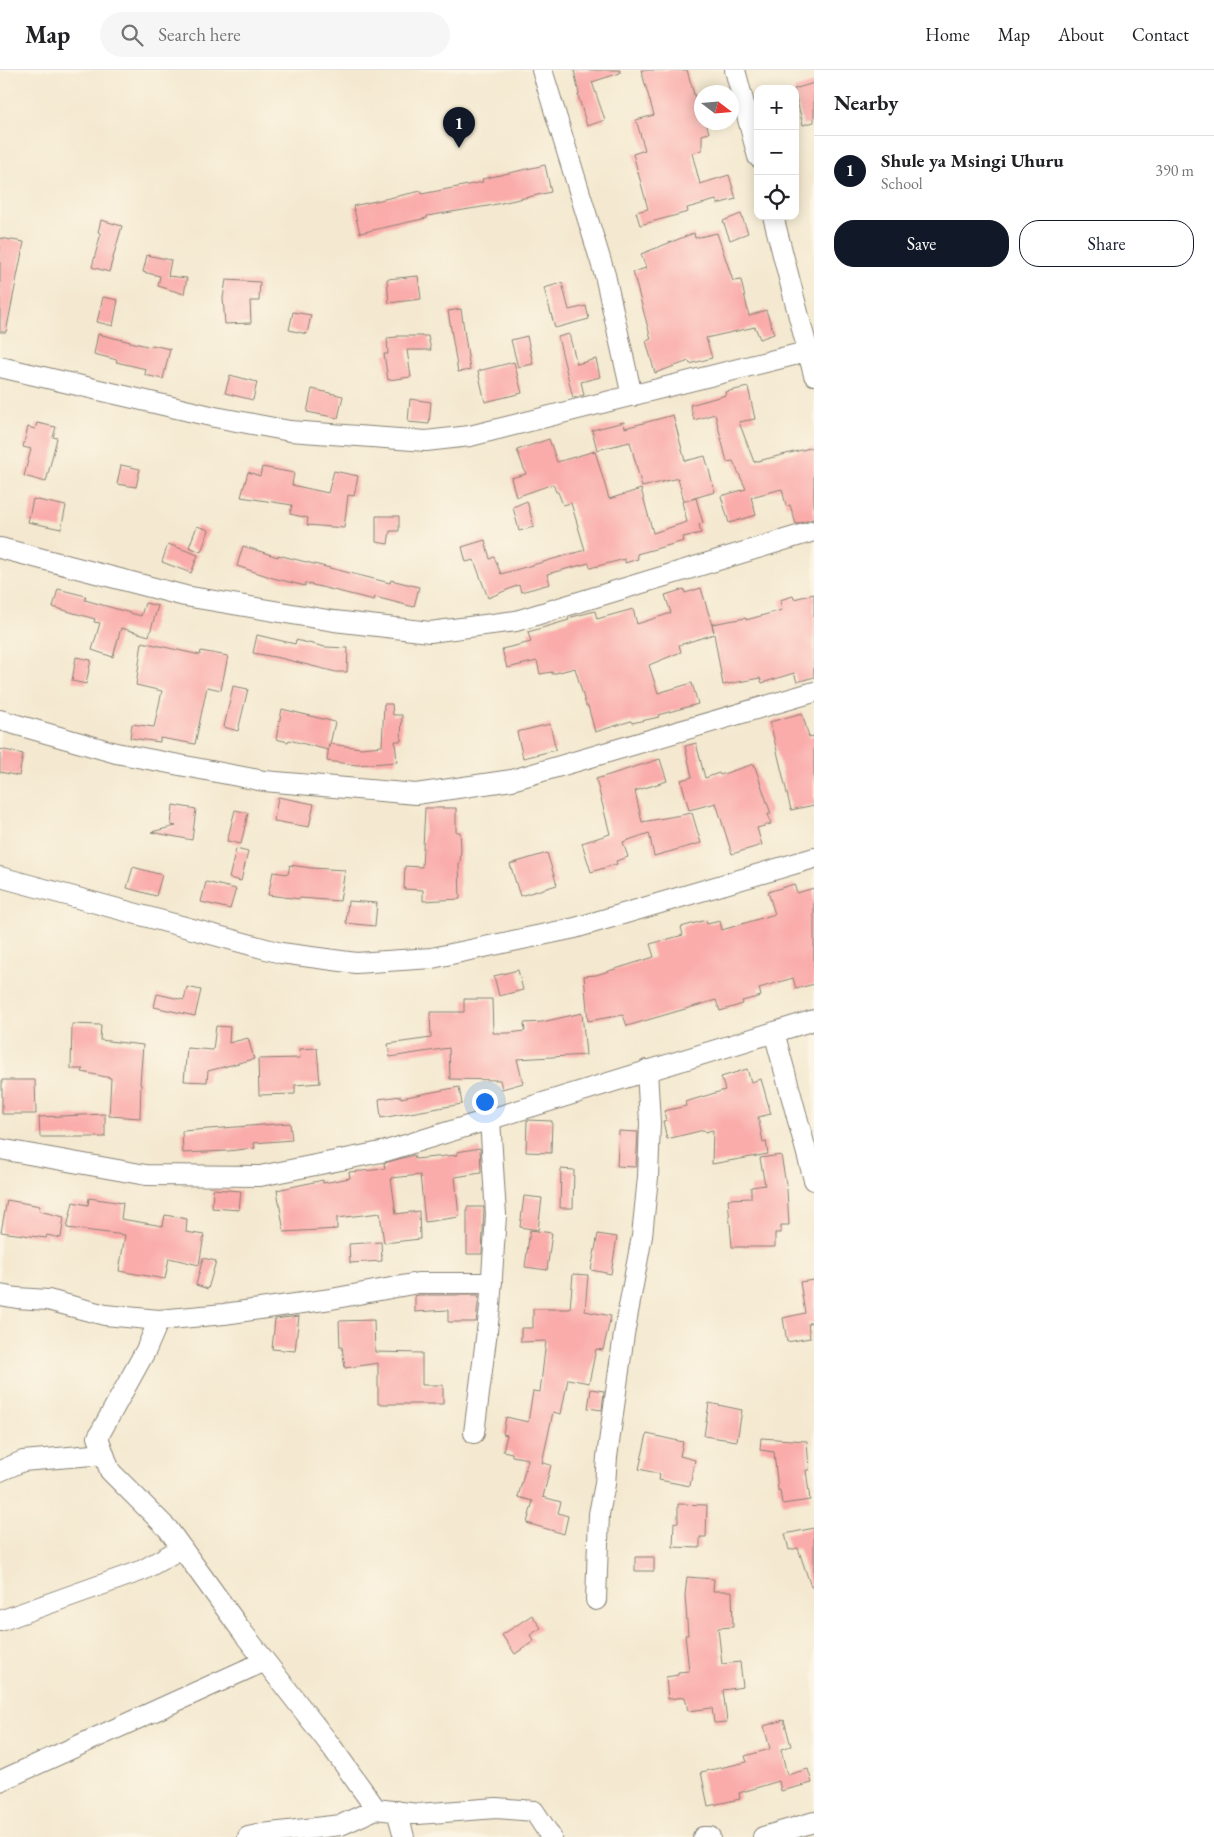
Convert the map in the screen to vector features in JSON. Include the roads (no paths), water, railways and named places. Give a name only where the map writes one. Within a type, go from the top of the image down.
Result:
[{"type":"street","points":[[542,70],[605,275],[632,396]]},
{"type":"street","points":[[735,70],[754,142]]},
{"type":"street","points":[[774,220],[811,351],[814,375]]},
{"type":"street","points":[[0,367],[215,417],[290,431],[426,441],[470,436],[811,351]]},
{"type":"street","points":[[0,548],[185,596],[334,620],[430,632],[516,621],[814,531]]},
{"type":"street","points":[[0,720],[116,754],[264,781],[416,794],[512,780],[814,692]]},
{"type":"street","points":[[0,878],[281,953],[356,963],[432,958],[575,928],[814,858]]},
{"type":"street","points":[[0,1149],[146,1175],[260,1176],[386,1151],[814,1020]]},
{"type":"street","points":[[774,1032],[814,1180]]},
{"type":"street","points":[[596,1600],[598,1514],[605,1484],[619,1372],[642,1236],[648,1177],[650,1123],[647,1070]]},
{"type":"street","points":[[474,1433],[492,1283],[496,1216],[490,1119]]},
{"type":"street","points":[[0,1295],[48,1300],[105,1315],[159,1320],[224,1314],[331,1299],[418,1283],[492,1283]]},
{"type":"street","points":[[159,1320],[146,1350],[98,1437],[110,1471],[168,1528],[265,1662],[331,1746],[376,1809]]},
{"type":"street","points":[[0,1470],[23,1461],[104,1454]]},
{"type":"street","points":[[0,1622],[143,1570],[182,1548]]},
{"type":"street","points":[[0,1781],[265,1662]]},
{"type":"street","points":[[257,1836],[341,1825],[376,1809],[418,1814],[496,1808],[534,1811],[551,1837]]},
{"type":"street","points":[[397,1812],[404,1837]]},
{"type":"street","points":[[763,1837],[814,1822]]},
{"type":"street","points":[[704,1837],[710,1837]]},
{"type":"place","name":"Shule ya Msingi Uhuru","points":[[459,148]]}]
